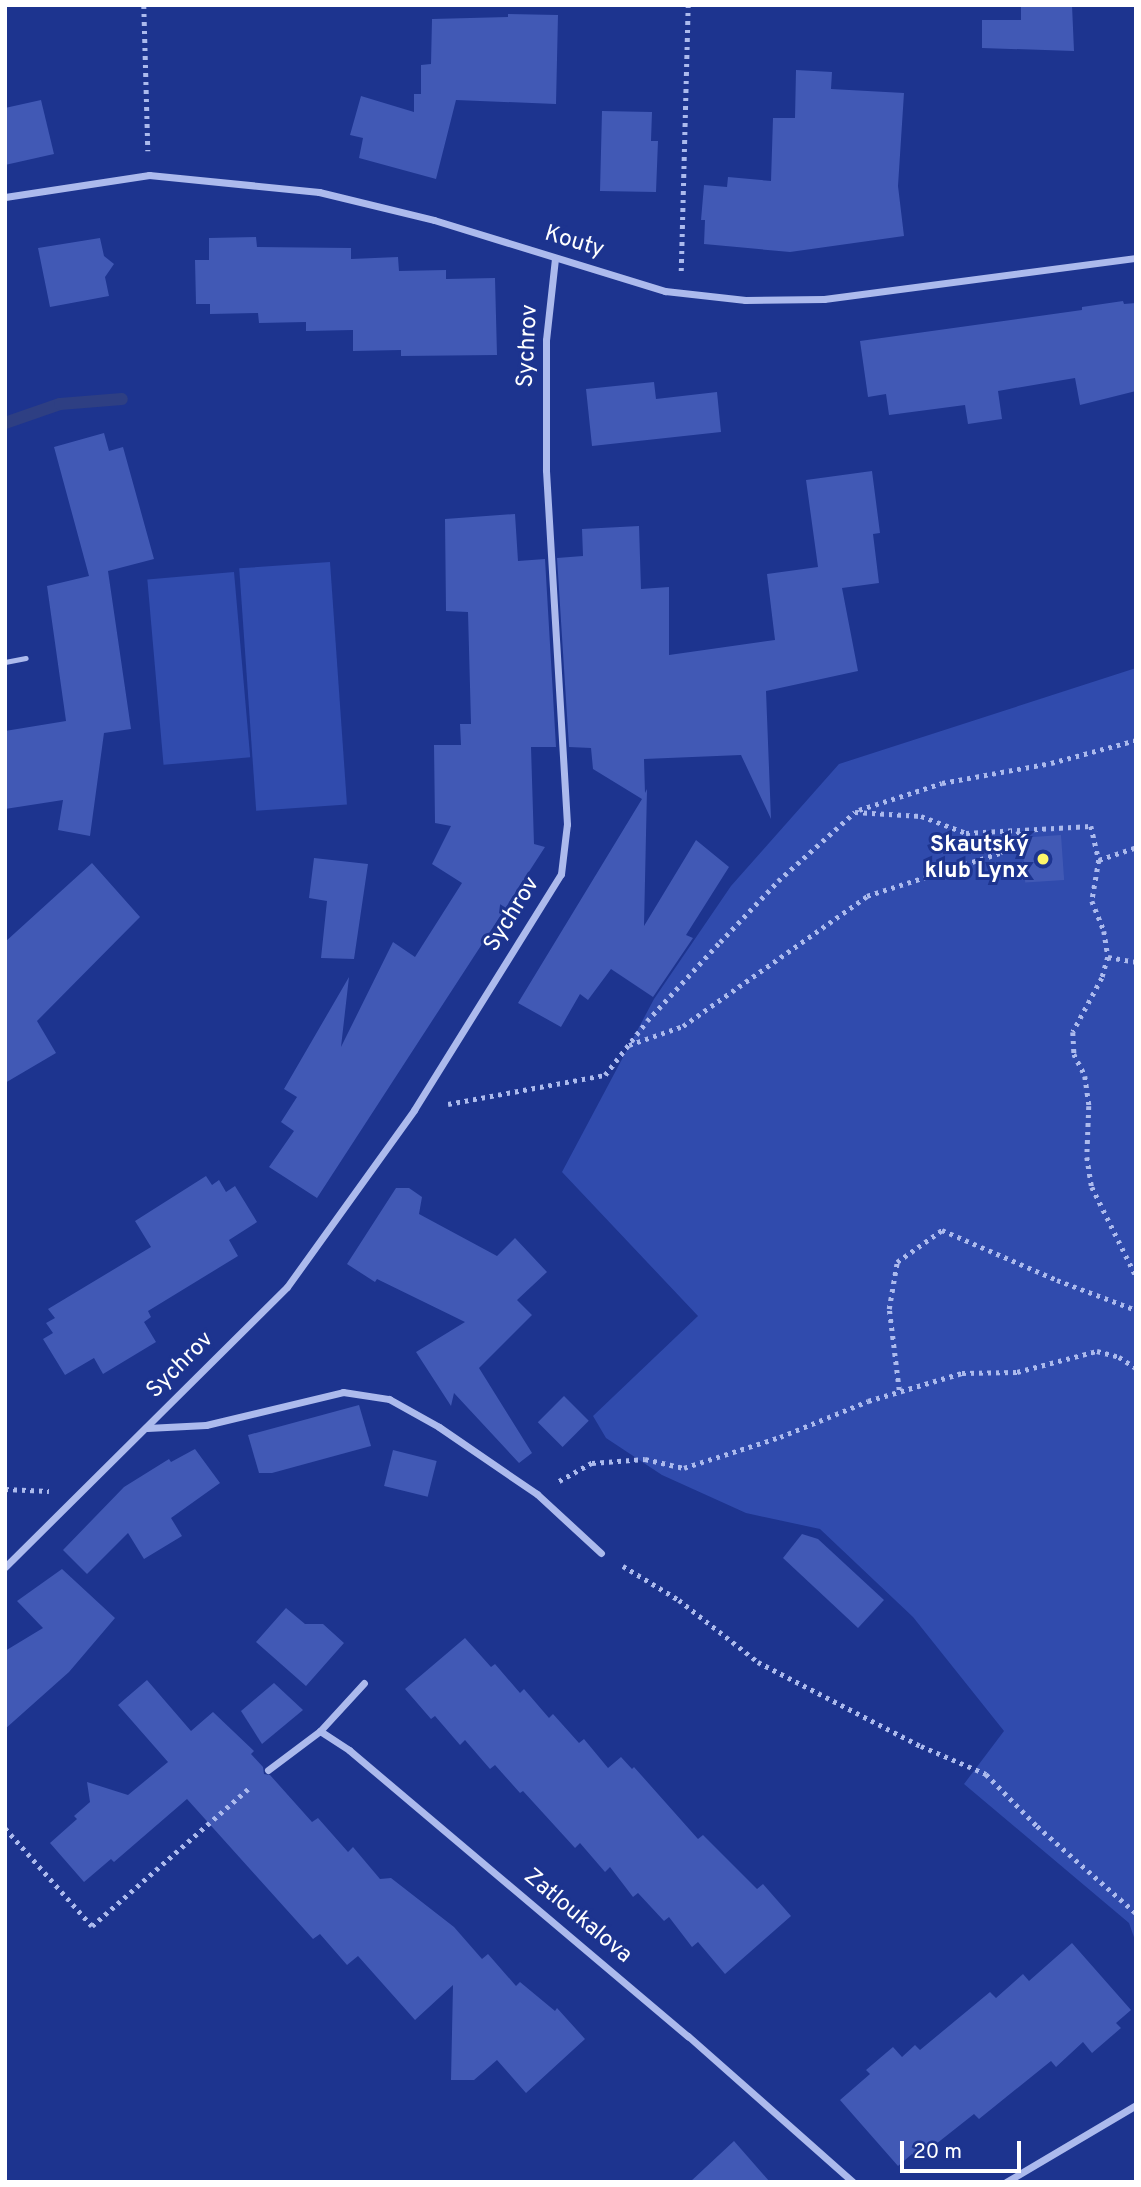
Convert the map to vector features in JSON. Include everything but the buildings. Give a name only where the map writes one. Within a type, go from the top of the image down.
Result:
[{"type":"street","name":"Kouty","points":[[5,197],[149,175],[319,192],[434,220],[665,291],[745,300],[824,299],[1136,258]]},
{"type":"street","name":"Sychrov","points":[[5,1567],[287,1287],[414,1110],[561,874],[567,824],[546,470],[546,340],[555,258]]},
{"type":"street","name":"Sychrov","points":[[146,1428],[206,1425],[343,1392],[389,1399],[439,1427],[537,1494],[601,1553]]},
{"type":"street","points":[[268,1770],[320,1731],[364,1682]]},
{"type":"street","name":"Zatloukalova","points":[[320,1731],[349,1751],[678,2027],[853,2182]]},
{"type":"street","points":[[1006,2182],[1136,2105]]},
{"type":"lane","points":[[5,662],[26,658]]},
{"type":"path","points":[[144,5],[149,175]]},
{"type":"path","points":[[680,293],[688,5]]},
{"type":"path","points":[[414,1110],[605,1075],[647,1021],[769,890],[855,812],[942,783],[1051,763],[1136,740]]},
{"type":"path","points":[[855,812],[921,816],[966,833],[1091,826],[1099,860],[1092,901],[1104,931],[1108,957],[1102,978],[1073,1032],[1074,1054],[1085,1076],[1089,1106],[1087,1157],[1092,1187],[1136,1276]]},
{"type":"path","points":[[628,1046],[683,1026],[867,896],[1000,853],[1020,831]]},
{"type":"path","points":[[1099,860],[1136,847]]},
{"type":"path","points":[[1108,957],[1136,962]]},
{"type":"path","points":[[899,1391],[889,1309],[897,1262],[942,1230],[1057,1280],[1136,1310]]},
{"type":"path","points":[[537,1494],[592,1463],[645,1459],[684,1468],[780,1437],[899,1391],[962,1373],[1017,1372],[1097,1351],[1119,1357],[1136,1368]]},
{"type":"path","points":[[5,1489],[36,1489],[78,1496]]},
{"type":"path","points":[[601,1553],[679,1600],[758,1662],[921,1746],[986,1773],[1037,1826],[1136,1913]]},
{"type":"path","points":[[5,1828],[92,1926],[268,1770]]},
{"type":"shaded area","points":[[330,562],[347,804],[256,811],[239,568]]},
{"type":"shaded area","points":[[234,572],[250,757],[164,765],[147,580]]},
{"type":"shaded area","points":[[1136,668],[1136,1943],[1129,1923],[964,1784],[1004,1731],[913,1617],[820,1529],[746,1513],[662,1475],[606,1438],[593,1416],[698,1316],[562,1172],[654,999],[731,886],[839,764]]},
{"type":"waterway","points":[[5,423],[60,404],[122,399]]},
{"type":"place","name":"Skautský klub Lynx","points":[[1043,859]]}]
